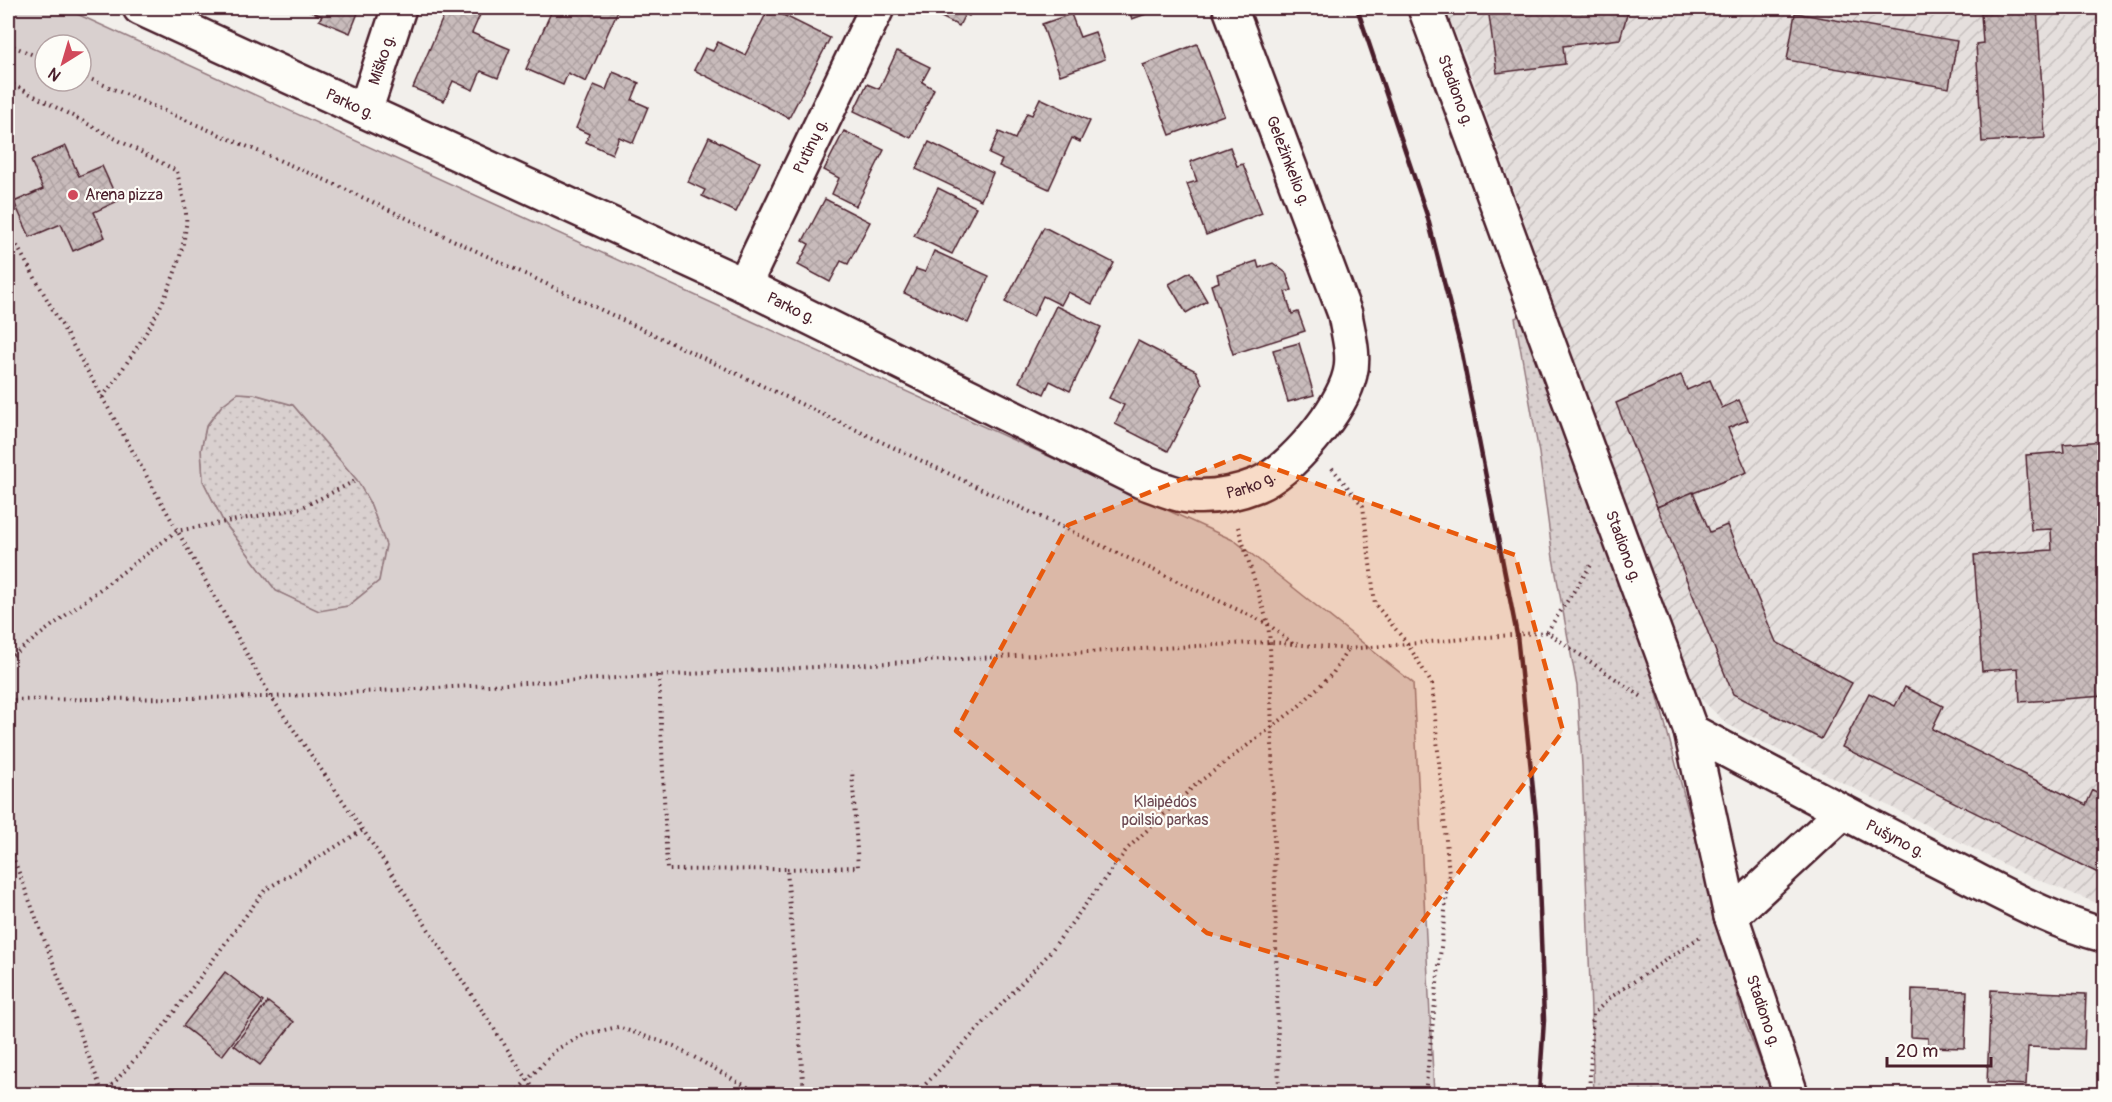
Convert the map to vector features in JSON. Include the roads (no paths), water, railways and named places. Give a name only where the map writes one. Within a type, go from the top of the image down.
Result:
[{"type":"street","name":"Parko g.","points":[[140,8],[744,285],[1141,481],[1188,496],[1228,494],[1259,484],[1310,442],[1336,406],[1351,374],[1351,348],[1345,314]]},
{"type":"street","name":"Miško g.","points":[[365,111],[399,8]]},
{"type":"street","name":"Putinų g.","points":[[744,285],[877,8]]},
{"type":"street","name":"Geležinkelio g.","points":[[1230,8],[1345,314]]},
{"type":"street","name":"Stadiono g.","points":[[1425,8],[1691,731],[1731,916],[1791,1095]]},
{"type":"street","name":"Pušyno g.","points":[[1691,731],[1842,813],[2043,914],[2080,929],[2104,935]]},
{"type":"street","points":[[1731,916],[1842,813]]},
{"type":"railway","points":[[1357,8],[1427,215],[1461,349],[1517,635],[1537,828],[1544,1020],[1539,1094]]},
{"type":"place","name":"Arena pizza","points":[[73,195]]},
{"type":"park label","name":"Klaipėdos poilsio parkas","points":[[1165,811]]}]
